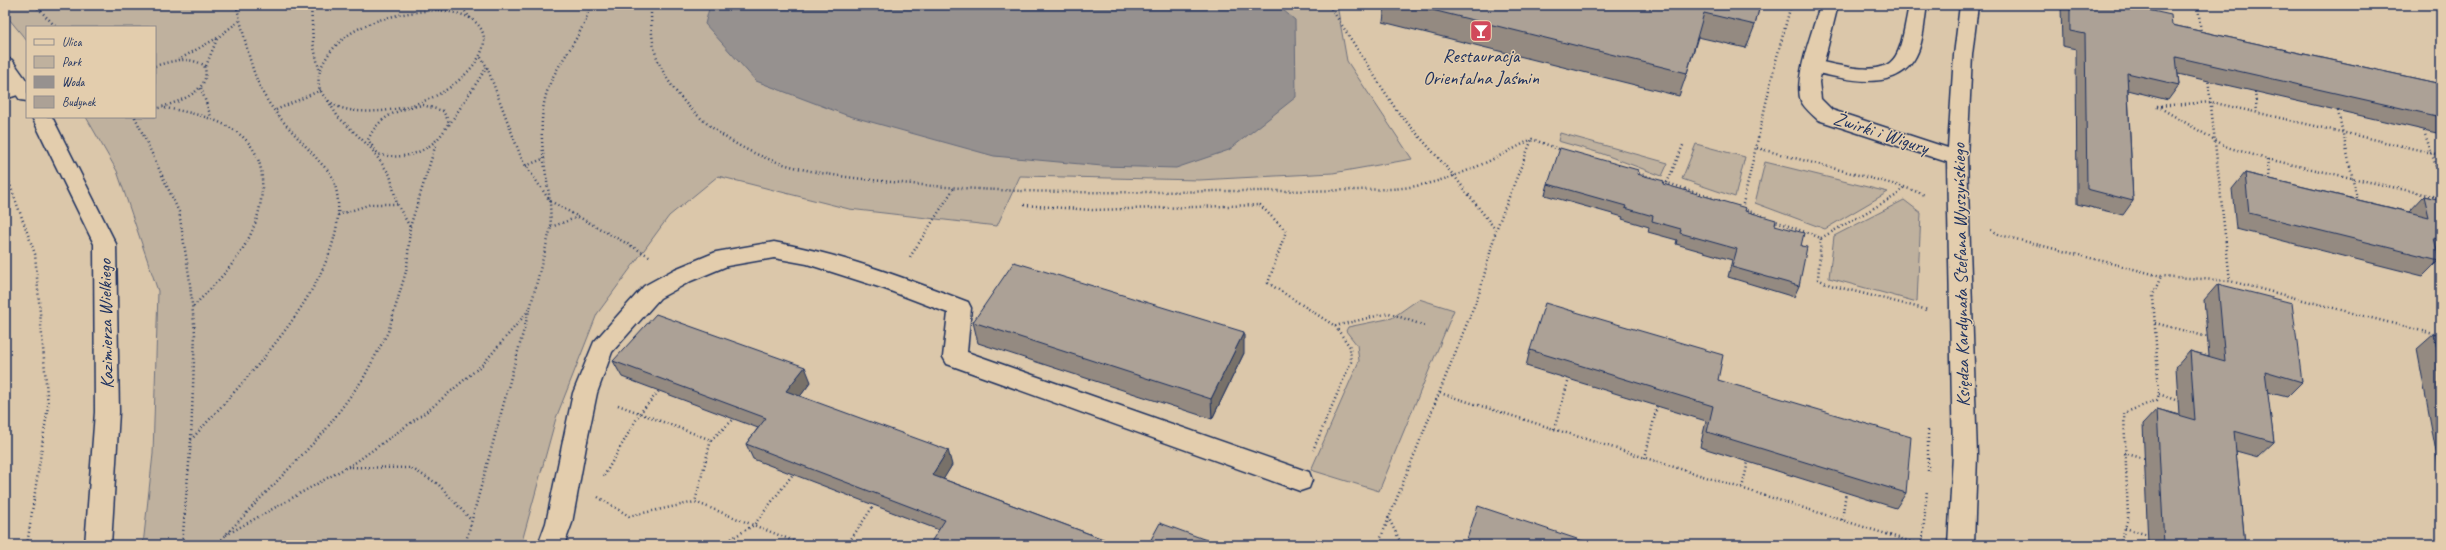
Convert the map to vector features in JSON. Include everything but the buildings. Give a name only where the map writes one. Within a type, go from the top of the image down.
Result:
[{"type":"street","name":"Żwirki i Wigury","points":[[1829,5],[1809,82],[1811,101],[1825,115],[1957,158]]},
{"type":"street","points":[[1813,66],[1860,74],[1881,73],[1898,68],[1908,55],[1918,5]]},
{"type":"street","name":"Księdza Kardynała Stefana Wyszyńskiego","points":[[1960,545],[1965,455],[1957,158],[1962,55],[1969,5]]},
{"type":"street","points":[[5,64],[18,91]]},
{"type":"street","name":"Kazimierza Wielkiego","points":[[42,118],[104,244],[107,412],[98,545]]},
{"type":"street","points":[[551,545],[559,523],[585,393],[602,348],[652,292],[683,275],[724,258],[774,250],[808,256],[893,283],[960,308],[955,357],[1300,480]]},
{"type":"path","points":[[35,5],[55,26]]},
{"type":"path","points":[[191,440],[270,350],[297,314],[318,280],[336,233],[338,203],[333,178],[268,100],[255,73],[239,21],[236,5]]},
{"type":"path","points":[[311,5],[314,43],[319,70]]},
{"type":"path","points":[[410,227],[397,204],[390,175],[370,147],[368,140],[370,132],[376,124],[391,114],[436,95],[459,81],[476,65],[484,49],[483,34],[460,5]]},
{"type":"path","points":[[465,545],[542,267],[551,227],[542,116],[545,100],[550,85],[571,50],[588,14],[590,5]]},
{"type":"path","points":[[651,5],[651,30],[659,62],[672,87],[707,122],[732,142],[758,155],[842,176],[954,188],[1184,192],[1396,188],[1455,177],[1472,170],[1532,139],[1568,152]]},
{"type":"path","points":[[1330,5],[1397,111],[1455,177],[1496,230]]},
{"type":"path","points":[[1742,208],[1774,68],[1791,5]]},
{"type":"path","points":[[2198,5],[2202,40]]},
{"type":"path","points":[[471,20],[459,14],[438,10],[412,11],[386,17],[360,28],[338,43],[324,59],[317,76],[321,90],[343,122],[375,153],[384,156],[396,157],[410,155],[436,143],[445,134],[449,125],[487,67]]},
{"type":"path","points":[[156,66],[178,60],[218,38],[239,21]]},
{"type":"path","points":[[165,108],[191,96],[201,88],[207,80],[208,73],[206,66],[218,38]]},
{"type":"path","points":[[480,56],[487,67],[526,166],[550,201],[683,275]]},
{"type":"path","points":[[178,60],[199,62],[206,66]]},
{"type":"path","points":[[2207,71],[2230,281]]},
{"type":"path","points":[[201,88],[211,118]]},
{"type":"path","points":[[276,110],[321,90]]},
{"type":"path","points":[[2255,92],[2257,112]]},
{"type":"path","points":[[327,99],[333,103],[354,110],[380,111],[423,105],[444,110],[449,117],[449,125]]},
{"type":"path","points":[[2441,156],[2211,102],[2157,106],[2228,147],[2267,158],[2441,198]]},
{"type":"path","points":[[156,109],[165,108],[211,118],[240,135],[258,156],[263,180],[259,208],[251,234],[229,268],[192,308]]},
{"type":"path","points":[[2338,111],[2344,133],[2358,206]]},
{"type":"path","points":[[135,118],[178,212],[189,275],[195,333],[191,440],[182,545]]},
{"type":"path","points":[[2424,131],[2434,154],[2441,181]]},
{"type":"path","points":[[1378,545],[1480,291],[1496,230],[1532,139]]},
{"type":"path","points":[[216,545],[324,432],[363,378],[388,332],[407,268],[410,227],[436,143]]},
{"type":"path","points":[[1667,183],[1684,143]]},
{"type":"path","points":[[526,166],[545,158]]},
{"type":"path","points":[[2267,158],[2270,185]]},
{"type":"path","points":[[5,170],[35,254],[48,406],[27,545]]},
{"type":"path","points":[[1631,171],[1727,203]]},
{"type":"path","points":[[1822,238],[1897,195],[1904,187]]},
{"type":"path","points":[[893,283],[954,188]]},
{"type":"path","points":[[337,215],[371,204],[397,204]]},
{"type":"path","points":[[1024,205],[1092,210],[1260,205],[1286,231],[1268,283],[1335,326],[1350,347],[1351,362],[1300,480]]},
{"type":"path","points":[[1734,206],[1822,238]]},
{"type":"path","points":[[551,227],[578,216]]},
{"type":"path","points":[[1822,238],[1818,279],[1830,285],[1929,311]]},
{"type":"path","points":[[2120,545],[2128,518],[2124,453],[2124,413],[2135,405],[2146,405],[2157,400],[2159,394],[2153,295],[2161,276],[2230,281],[2441,336]]},
{"type":"path","points":[[226,535],[346,467],[430,409],[483,364],[530,308]]},
{"type":"path","points":[[1335,326],[1389,313],[1425,326]]},
{"type":"path","points":[[2155,323],[2208,337]]},
{"type":"path","points":[[1554,429],[1569,379]]},
{"type":"path","points":[[640,413],[659,391]]},
{"type":"path","points":[[585,393],[711,440]]},
{"type":"path","points":[[1440,393],[1921,545]]},
{"type":"path","points":[[2159,394],[2178,400]]},
{"type":"path","points":[[1646,458],[1658,406]]},
{"type":"path","points":[[695,502],[711,440],[734,419]]},
{"type":"path","points":[[2124,453],[2144,459]]},
{"type":"path","points":[[1742,488],[1748,462]]},
{"type":"path","points":[[346,467],[411,468],[438,484],[471,520]]},
{"type":"path","points":[[721,545],[754,525],[793,474]]},
{"type":"path","points":[[1842,520],[1846,492]]},
{"type":"path","points":[[594,494],[629,516],[695,502],[804,545]]},
{"type":"path","points":[[847,545],[874,505]]},
{"type":"path","points":[[1388,517],[1402,545]]},
{"type":"path","points":[[2126,528],[2148,535]]},
{"type":"green space","points":[[5,5],[1337,5],[1347,61],[1412,159],[1333,173],[1199,180],[1020,176],[997,226],[849,209],[718,176],[669,216],[597,314],[556,418],[521,545],[143,545],[153,454],[158,291],[117,171],[87,118],[156,118],[156,26],[26,26],[26,40],[5,14]]},
{"type":"green space","points":[[1560,133],[1668,163],[1662,176],[1600,153],[1558,141]]},
{"type":"green space","points":[[1696,144],[1745,157],[1735,197],[1682,179]]},
{"type":"green space","points":[[1765,162],[1888,192],[1825,229],[1755,203]]},
{"type":"green space","points":[[1904,200],[1921,213],[1917,302],[1829,278],[1834,236]]},
{"type":"green space","points":[[1419,299],[1454,310],[1379,491],[1311,470],[1359,361],[1357,345],[1346,331],[1348,327],[1392,318]]},
{"type":"water","points":[[710,5],[1277,5],[1295,20],[1296,97],[1229,150],[1176,168],[1102,166],[994,156],[846,115],[756,81],[705,24]]},
{"type":"place","name":"Restauracja Orientalna Jaśmin","points":[[1481,31]]}]
